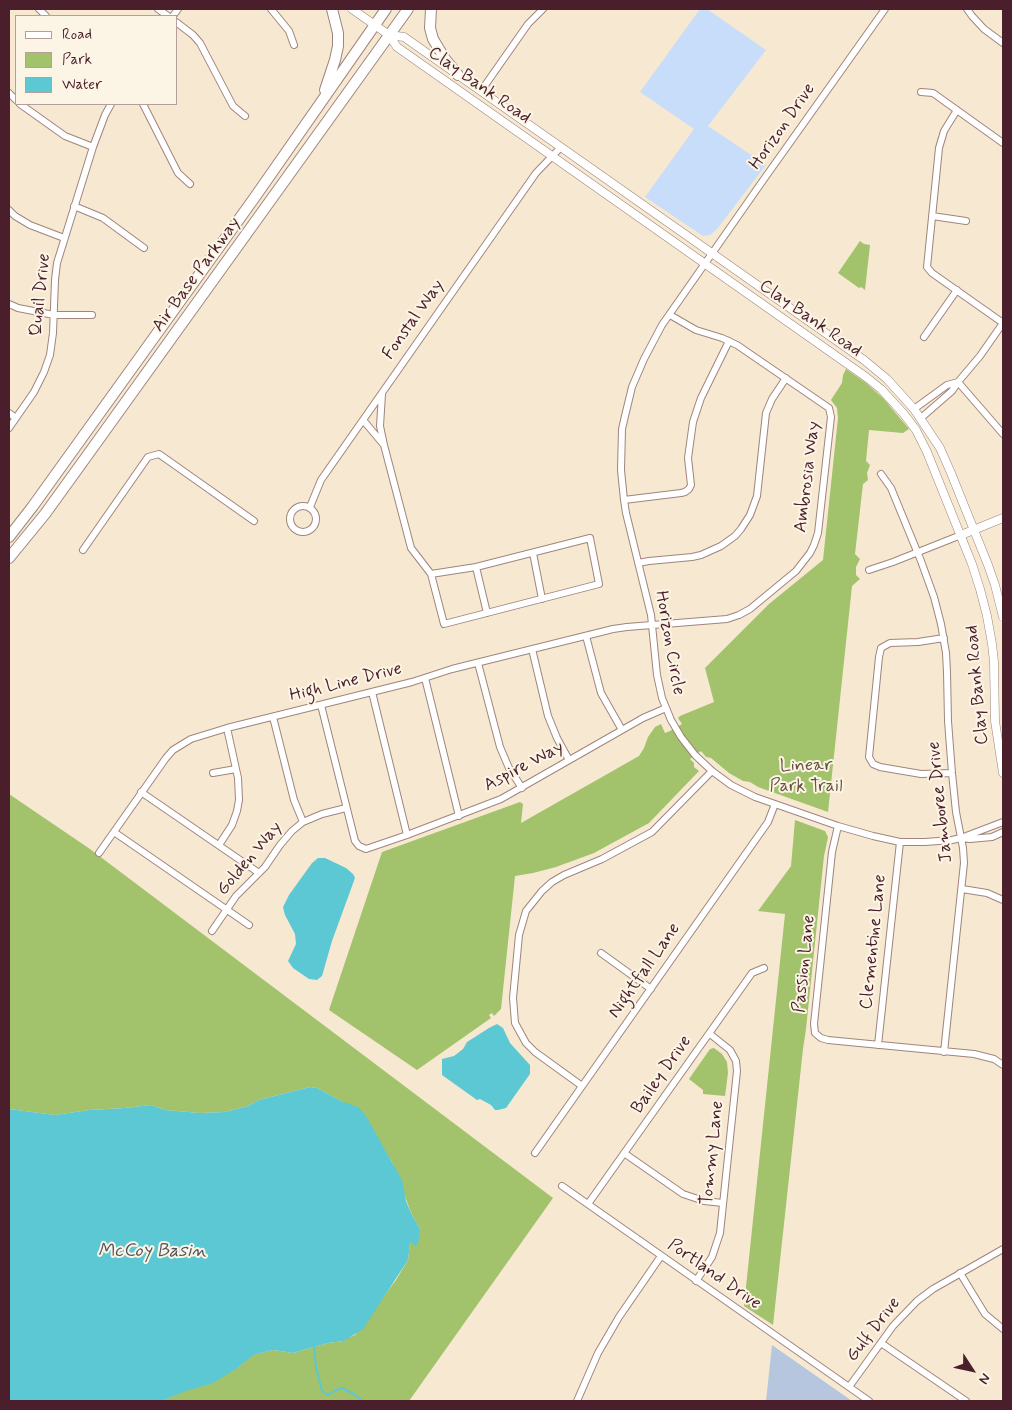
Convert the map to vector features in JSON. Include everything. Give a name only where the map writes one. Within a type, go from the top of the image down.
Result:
[{"type":"main road","points":[[322,100],[338,46],[338,33],[332,9]]},
{"type":"main road","name":"Air Base Parkway","points":[[9,537],[255,197],[386,9]]},
{"type":"main road","name":"Air Base Parkway","points":[[9,558],[89,453],[408,9]]},
{"type":"main road","points":[[431,9],[430,28],[433,39],[445,59],[458,75]]},
{"type":"street","points":[[271,9],[289,31],[294,45]]},
{"type":"street","name":"Clay Bank Road","points":[[352,9],[389,35],[397,47],[866,377],[891,400],[916,430],[924,446],[961,535],[980,589],[992,644],[995,721],[1003,773]]},
{"type":"street","points":[[481,91],[528,24],[543,9]]},
{"type":"street","name":"Horizon Drive","points":[[705,264],[885,9]]},
{"type":"street","points":[[967,9],[984,29],[1003,43]]},
{"type":"street","points":[[178,23],[194,35],[200,43],[233,106],[245,116]]},
{"type":"street","name":"Clay Bank Road","points":[[389,35],[404,37],[864,360],[886,379],[921,418],[940,448],[995,585],[1003,618]]},
{"type":"street","points":[[921,92],[933,93],[1003,142]]},
{"type":"street","points":[[21,105],[65,136],[93,147]]},
{"type":"street","name":"Quail Drive","points":[[9,428],[34,392],[50,355],[54,333],[57,262],[93,147],[105,115],[111,105]]},
{"type":"street","points":[[144,105],[178,173],[190,184]]},
{"type":"street","points":[[921,418],[952,392],[1003,323],[926,267],[941,140],[944,130],[957,110]]},
{"type":"street","name":"Fonstal Way","points":[[310,507],[321,480],[530,180],[542,165],[561,147]]},
{"type":"street","points":[[74,206],[102,218],[144,248]]},
{"type":"street","points":[[9,210],[30,225],[64,238]]},
{"type":"street","points":[[932,216],[966,220]]},
{"type":"street","name":"Horizon Circle","points":[[705,264],[670,315],[637,372],[628,401],[621,442],[624,500],[652,625],[659,686],[675,728],[695,755],[731,785],[775,804],[838,826],[900,842],[937,842],[961,838],[1003,822]]},
{"type":"street","points":[[924,337],[957,290]]},
{"type":"street","points":[[9,304],[18,308],[54,315],[92,315]]},
{"type":"street","name":"Ambrosia Way","points":[[652,625],[722,620],[739,615],[750,609],[791,576],[810,554],[818,533],[831,413],[828,405],[746,350],[729,341],[696,330],[670,315]]},
{"type":"street","points":[[624,500],[685,492],[690,488],[688,458],[693,422],[700,398],[729,341]]},
{"type":"street","points":[[638,563],[700,555],[721,546],[741,530],[750,515],[757,496],[766,413],[779,386],[786,378]]},
{"type":"street","points":[[914,410],[947,385],[958,382]]},
{"type":"street","points":[[958,382],[1003,434]]},
{"type":"street","points":[[382,393],[380,426],[411,548],[431,574],[444,624],[599,584],[590,538],[476,567],[431,574]]},
{"type":"street","points":[[9,413],[16,418]]},
{"type":"street","points":[[364,420],[384,445]]},
{"type":"street","points":[[83,550],[148,457],[159,454],[254,521]]},
{"type":"street","name":"Jamboree Drive","points":[[880,474],[891,488],[918,552],[934,597],[944,638],[948,672],[948,721],[952,773],[964,863],[944,1052]]},
{"type":"street","points":[[299,506],[310,507],[316,516],[315,524],[311,529],[303,532],[296,530],[291,524],[291,513],[299,506]]},
{"type":"street","points":[[869,570],[1003,518]]},
{"type":"street","points":[[533,553],[542,599]]},
{"type":"street","points":[[476,567],[487,613]]},
{"type":"street","name":"High Line Drive","points":[[99,853],[161,763],[173,750],[191,738],[532,649],[620,628],[652,625]]},
{"type":"street","points":[[586,636],[598,684],[605,701],[622,730]]},
{"type":"street","points":[[944,638],[918,642],[890,643],[881,648],[869,757],[873,764],[880,767],[921,774],[952,773]]},
{"type":"street","points":[[532,649],[548,716],[569,760]]},
{"type":"street","points":[[478,663],[500,747],[509,768],[522,788]]},
{"type":"street","points":[[425,678],[459,816]]},
{"type":"street","points":[[372,692],[407,835]]},
{"type":"street","points":[[321,705],[346,808]]},
{"type":"street","name":"Aspire Way","points":[[346,808],[355,841],[362,848],[371,848],[501,800],[643,718],[666,708]]},
{"type":"street","points":[[273,717],[294,800],[303,822]]},
{"type":"street","points":[[219,845],[228,832],[237,811],[239,787],[226,728]]},
{"type":"street","points":[[213,773],[236,769]]},
{"type":"street","points":[[582,1086],[535,1052],[526,1043],[515,1022],[513,1011],[514,989],[519,935],[526,911],[532,901],[552,882],[564,875],[602,860],[652,832],[662,824],[712,771]]},
{"type":"street","points":[[141,792],[259,873]]},
{"type":"street","name":"Nightfall Lane","points":[[535,1153],[768,822],[775,804]]},
{"type":"street","name":"Golden Way","points":[[212,931],[241,890],[259,873],[286,838],[303,822],[322,814],[346,808]]},
{"type":"street","name":"Passion Lane","points":[[838,826],[831,861],[814,1030],[817,1036],[824,1039],[981,1056],[1001,1061]]},
{"type":"street","points":[[114,832],[249,925]]},
{"type":"street","name":"Horizon Circle","points":[[961,838],[992,837],[1003,832]]},
{"type":"street","name":"Clementine Lane","points":[[878,1045],[900,842]]},
{"type":"street","points":[[962,889],[987,894],[1003,900]]},
{"type":"street","points":[[601,953],[651,989]]},
{"type":"street","name":"Bailey Drive","points":[[588,1204],[752,973],[764,968]]},
{"type":"street","name":"Tommy Lane","points":[[696,1280],[709,1263],[715,1251],[720,1233],[737,1066],[730,1050],[710,1034]]},
{"type":"street","points":[[624,1153],[683,1194],[704,1201],[723,1203]]},
{"type":"street","name":"Portland Drive","points":[[562,1186],[869,1401]]},
{"type":"street","name":"Gulf Drive","points":[[850,1387],[893,1326],[917,1301],[933,1289],[1003,1249]]},
{"type":"street","points":[[577,1401],[598,1353],[619,1317],[661,1256]]},
{"type":"street","points":[[960,1273],[985,1314],[1003,1329]]},
{"type":"street","points":[[881,1344],[966,1401]]},
{"type":"shaded area","points":[[700,9],[707,9],[766,50],[708,126],[766,165],[717,229],[710,235],[703,236],[645,197],[694,129],[640,92]]},
{"type":"shaded area","points":[[772,1345],[852,1401],[766,1401]]},
{"type":"green space","points":[[860,241],[870,245],[865,290],[861,287],[859,288],[838,273]]},
{"type":"green space","points":[[846,369],[883,398],[909,429],[903,433],[869,430],[866,461],[870,465],[867,473],[868,480],[863,484],[855,554],[860,559],[856,567],[856,575],[860,579],[852,586],[828,812],[743,781],[729,773],[711,758],[706,757],[701,751],[690,759],[694,763],[694,767],[699,771],[649,823],[594,853],[556,867],[515,876],[501,1009],[494,1016],[492,1013],[489,1015],[491,1018],[417,1070],[329,1010],[382,852],[520,802],[523,804],[521,823],[639,756],[655,727],[661,724],[665,733],[670,731],[682,724],[678,718],[680,716],[714,702],[705,668],[769,604],[823,560],[838,418],[837,408],[831,400],[842,383]]},
{"type":"green space","points":[[9,794],[90,849],[553,1198],[409,1401],[161,1401],[239,1367],[252,1355],[273,1350],[293,1353],[328,1343],[344,1341],[355,1335],[396,1280],[408,1260],[410,1243],[420,1229],[412,1215],[392,1162],[381,1144],[341,1101],[317,1088],[310,1087],[259,1100],[248,1106],[225,1112],[200,1113],[165,1110],[151,1105],[55,1115],[9,1109]]},
{"type":"green space","name":"Linear Park Trail","points":[[795,820],[825,831],[828,837],[824,856],[773,1325],[744,1306],[785,914],[758,911],[791,866]]},
{"type":"green space","points":[[714,1048],[722,1054],[727,1062],[728,1073],[725,1096],[703,1094],[703,1090],[689,1079],[710,1049]]},
{"type":"water","points":[[318,858],[325,858],[346,868],[355,878],[332,941],[322,976],[317,980],[309,979],[293,968],[288,961],[296,944],[295,934],[283,907],[289,895],[312,863]]},
{"type":"water","points":[[497,1024],[503,1028],[510,1043],[530,1065],[530,1074],[506,1108],[495,1110],[491,1105],[480,1099],[477,1100],[442,1075],[442,1059],[454,1056],[463,1049],[467,1042]]},
{"type":"water","name":"McCoy Basin","points":[[310,1087],[317,1088],[341,1101],[358,1107],[366,1116],[402,1180],[406,1201],[420,1229],[418,1245],[414,1246],[412,1242],[410,1243],[408,1260],[363,1329],[344,1341],[328,1343],[293,1353],[273,1350],[253,1355],[239,1367],[213,1383],[161,1401],[9,1401],[9,1109],[55,1115],[151,1105],[165,1110],[200,1113],[225,1112],[248,1106],[259,1100]]},
{"type":"waterway","points":[[314,1347],[316,1367],[322,1391],[328,1395],[342,1388],[354,1394],[362,1401]]}]
